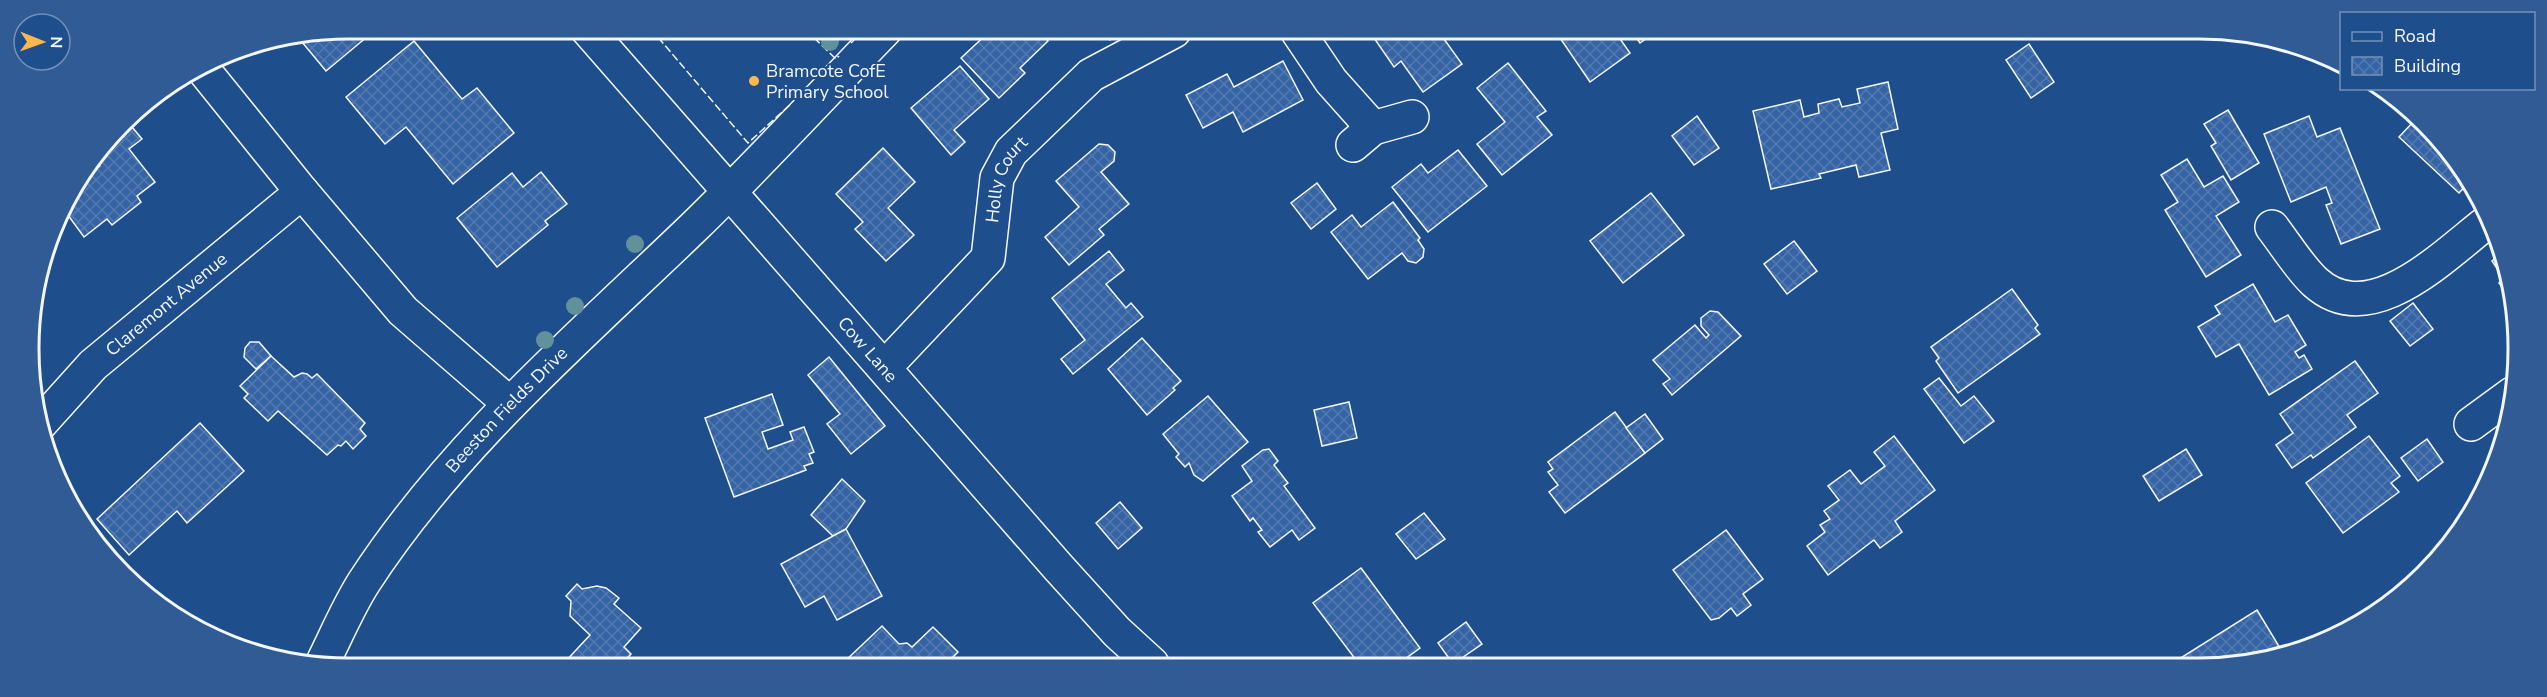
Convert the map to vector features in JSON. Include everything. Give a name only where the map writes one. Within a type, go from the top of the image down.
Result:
[{"type":"street","name":"Cow Lane","points":[[596,39],[1058,567],[1117,632],[1145,658]]},
{"type":"street","name":"Beeston Fields Drive","points":[[326,657],[363,584],[414,511],[510,404],[731,191],[876,39]]},
{"type":"street","name":"Holly Court","points":[[885,367],[988,258],[997,178],[1011,152],[1091,75],[1159,39]]},
{"type":"street","points":[[1303,39],[1331,81],[1363,137],[1412,117]]},
{"type":"street","points":[[207,74],[302,192],[403,311],[510,404]]},
{"type":"street","name":"Claremont Avenue","points":[[47,416],[93,365],[302,192]]},
{"type":"street","points":[[2272,227],[2314,282],[2331,294],[2354,300],[2389,294],[2419,275],[2482,226]]},
{"type":"street","points":[[2471,424],[2503,400]]},
{"type":"building","points":[[364,39],[326,71],[303,43]]},
{"type":"building","points":[[981,39],[1046,39],[1048,41],[1020,68],[1025,73],[999,98],[961,58]]},
{"type":"building","points":[[1375,39],[1444,39],[1462,64],[1423,92],[1401,61],[1394,67]]},
{"type":"building","points":[[1561,39],[1620,39],[1630,53],[1590,82]]},
{"type":"building","points":[[414,41],[462,99],[477,88],[514,133],[453,184],[406,127],[385,144],[346,97]]},
{"type":"building","points":[[2029,44],[2054,82],[2031,98],[2006,60]]},
{"type":"building","points":[[1283,61],[1303,100],[1243,132],[1233,112],[1203,128],[1186,95],[1227,74],[1234,87]]},
{"type":"building","points":[[1508,63],[1546,111],[1537,117],[1552,135],[1502,175],[1477,144],[1505,122],[1477,88]]},
{"type":"building","points":[[960,66],[989,99],[954,130],[965,142],[951,155],[911,108]]},
{"type":"building","points":[[1888,82],[1898,129],[1881,133],[1890,170],[1859,177],[1856,165],[1819,174],[1821,178],[1771,189],[1753,111],[1800,100],[1804,117],[1819,113],[1818,104],[1839,99],[1842,107],[1860,103],[1857,89]]},
{"type":"building","points":[[2228,110],[2259,163],[2231,180],[2211,146],[2216,143],[2204,124]]},
{"type":"building","points":[[1697,116],[1719,148],[1694,165],[1672,136]]},
{"type":"building","points":[[2309,116],[2317,137],[2340,128],[2380,229],[2341,244],[2326,205],[2332,203],[2326,187],[2291,202],[2264,134]]},
{"type":"building","points":[[2411,124],[2431,144],[2463,188],[2459,193],[2399,137]]},
{"type":"building","points":[[132,128],[142,139],[129,149],[155,182],[137,196],[141,202],[112,225],[107,219],[84,237],[69,217],[80,194],[116,144]]},
{"type":"building","points":[[1099,144],[1108,145],[1115,152],[1114,161],[1101,172],[1129,204],[1099,229],[1104,235],[1069,265],[1045,237],[1079,207],[1056,181]]},
{"type":"building","points":[[883,148],[915,182],[888,208],[914,235],[886,261],[855,229],[863,222],[836,194]]},
{"type":"building","points":[[1458,150],[1487,186],[1428,232],[1392,187],[1421,164],[1428,173]]},
{"type":"building","points":[[2187,159],[2204,187],[2223,176],[2239,202],[2216,216],[2241,255],[2206,277],[2165,210],[2178,202],[2161,175]]},
{"type":"building","points":[[541,172],[567,204],[545,221],[548,225],[497,267],[457,218],[512,173],[523,187]]},
{"type":"building","points":[[1317,183],[1336,209],[1311,229],[1291,203]]},
{"type":"building","points":[[1651,193],[1684,235],[1623,283],[1590,241]]},
{"type":"building","points":[[1393,202],[1420,238],[1418,240],[1424,249],[1423,257],[1416,263],[1408,261],[1402,253],[1368,279],[1331,232],[1352,215],[1361,227]]},
{"type":"building","points":[[1794,241],[1817,271],[1787,294],[1764,264]]},
{"type":"building","points":[[1109,251],[1124,270],[1106,284],[1126,308],[1131,303],[1143,317],[1073,374],[1061,359],[1085,340],[1052,298]]},
{"type":"building","points":[[2253,284],[2275,322],[2288,315],[2306,345],[2295,352],[2299,358],[2304,355],[2312,369],[2269,395],[2239,344],[2216,357],[2198,327],[2220,314],[2215,306]]},
{"type":"building","points":[[2012,289],[2038,325],[2035,328],[2040,334],[1958,393],[1936,361],[1939,358],[1931,347]]},
{"type":"building","points":[[2413,303],[2433,329],[2410,346],[2390,321]]},
{"type":"building","points":[[1710,311],[1718,312],[1741,336],[1672,395],[1663,384],[1670,379],[1653,360],[1695,325],[1706,338],[1709,335],[1701,326],[1701,318]]},
{"type":"building","points":[[1142,338],[1181,381],[1173,388],[1175,390],[1147,415],[1108,369]]},
{"type":"building","points":[[250,342],[259,342],[271,356],[256,369],[244,357],[245,348]]},
{"type":"building","points":[[271,356],[294,377],[302,373],[312,378],[317,374],[365,423],[360,429],[366,436],[353,449],[346,441],[327,455],[278,411],[268,421],[244,398],[248,394],[240,386]]},
{"type":"building","points":[[829,357],[885,426],[851,454],[827,424],[840,414],[808,375]]},
{"type":"building","points":[[2355,361],[2378,393],[2347,415],[2356,427],[2313,458],[2311,455],[2292,468],[2276,445],[2293,433],[2280,414]]},
{"type":"building","points":[[1939,378],[1961,406],[1974,396],[1994,421],[1964,443],[1924,389]]},
{"type":"building","points":[[772,394],[783,425],[762,432],[768,449],[793,440],[790,432],[804,427],[814,452],[809,454],[813,463],[804,466],[806,470],[734,497],[705,418]]},
{"type":"building","points":[[1208,396],[1248,442],[1203,481],[1194,475],[1189,463],[1185,467],[1176,457],[1179,454],[1163,434]]},
{"type":"building","points":[[1349,402],[1357,438],[1322,446],[1314,410]]},
{"type":"building","points":[[1615,412],[1645,453],[1565,513],[1549,492],[1558,485],[1548,472],[1553,469],[1548,462]]},
{"type":"building","points":[[1645,414],[1663,439],[1645,453],[1626,428]]},
{"type":"building","points":[[200,423],[244,471],[187,523],[177,511],[129,555],[97,519]]},
{"type":"building","points":[[1894,436],[1935,490],[1895,521],[1902,532],[1880,548],[1874,540],[1828,575],[1807,546],[1825,532],[1820,525],[1830,519],[1824,511],[1839,500],[1828,486],[1850,470],[1861,484],[1885,466],[1874,452]]},
{"type":"building","points":[[2369,436],[2400,476],[2391,483],[2399,492],[2343,533],[2306,483]]},
{"type":"building","points":[[2427,439],[2443,462],[2418,481],[2401,458]]},
{"type":"building","points":[[1269,449],[1278,461],[1274,465],[1288,483],[1284,486],[1315,528],[1299,540],[1292,530],[1270,547],[1258,532],[1262,530],[1253,518],[1250,521],[1232,496],[1252,481],[1242,466],[1263,450]]},
{"type":"building","points":[[2186,449],[2202,475],[2159,501],[2143,476]]},
{"type":"building","points":[[842,479],[865,501],[846,529],[833,536],[811,515]]},
{"type":"building","points":[[1120,502],[1142,528],[1118,549],[1096,523]]},
{"type":"building","points":[[1424,513],[1445,539],[1416,559],[1396,534]]},
{"type":"building","points":[[846,529],[882,596],[837,620],[824,596],[805,607],[781,564]]},
{"type":"building","points":[[1726,530],[1763,579],[1743,594],[1751,605],[1737,616],[1731,608],[1719,618],[1711,620],[1673,570]]},
{"type":"building","points":[[1361,568],[1420,648],[1406,658],[1354,658],[1313,603]]},
{"type":"building","points":[[577,584],[582,589],[597,586],[606,588],[619,598],[614,604],[641,628],[624,647],[631,654],[627,658],[569,658],[590,635],[570,616],[571,601],[566,596]]},
{"type":"building","points":[[2257,610],[2279,647],[2239,655],[2181,658]]},
{"type":"building","points":[[1466,622],[1482,644],[1462,658],[1449,658],[1438,643]]},
{"type":"building","points":[[882,626],[899,644],[907,643],[912,647],[933,627],[958,652],[952,658],[848,658]]},
{"type":"fence","points":[[660,39],[748,143],[791,104]]},
{"type":"fence","points":[[815,39],[836,59],[839,56]]},
{"type":"fence","points":[[851,43],[853,39]]},
{"type":"place","name":"Bramcote CofE Primary School","points":[[754,81]]}]
